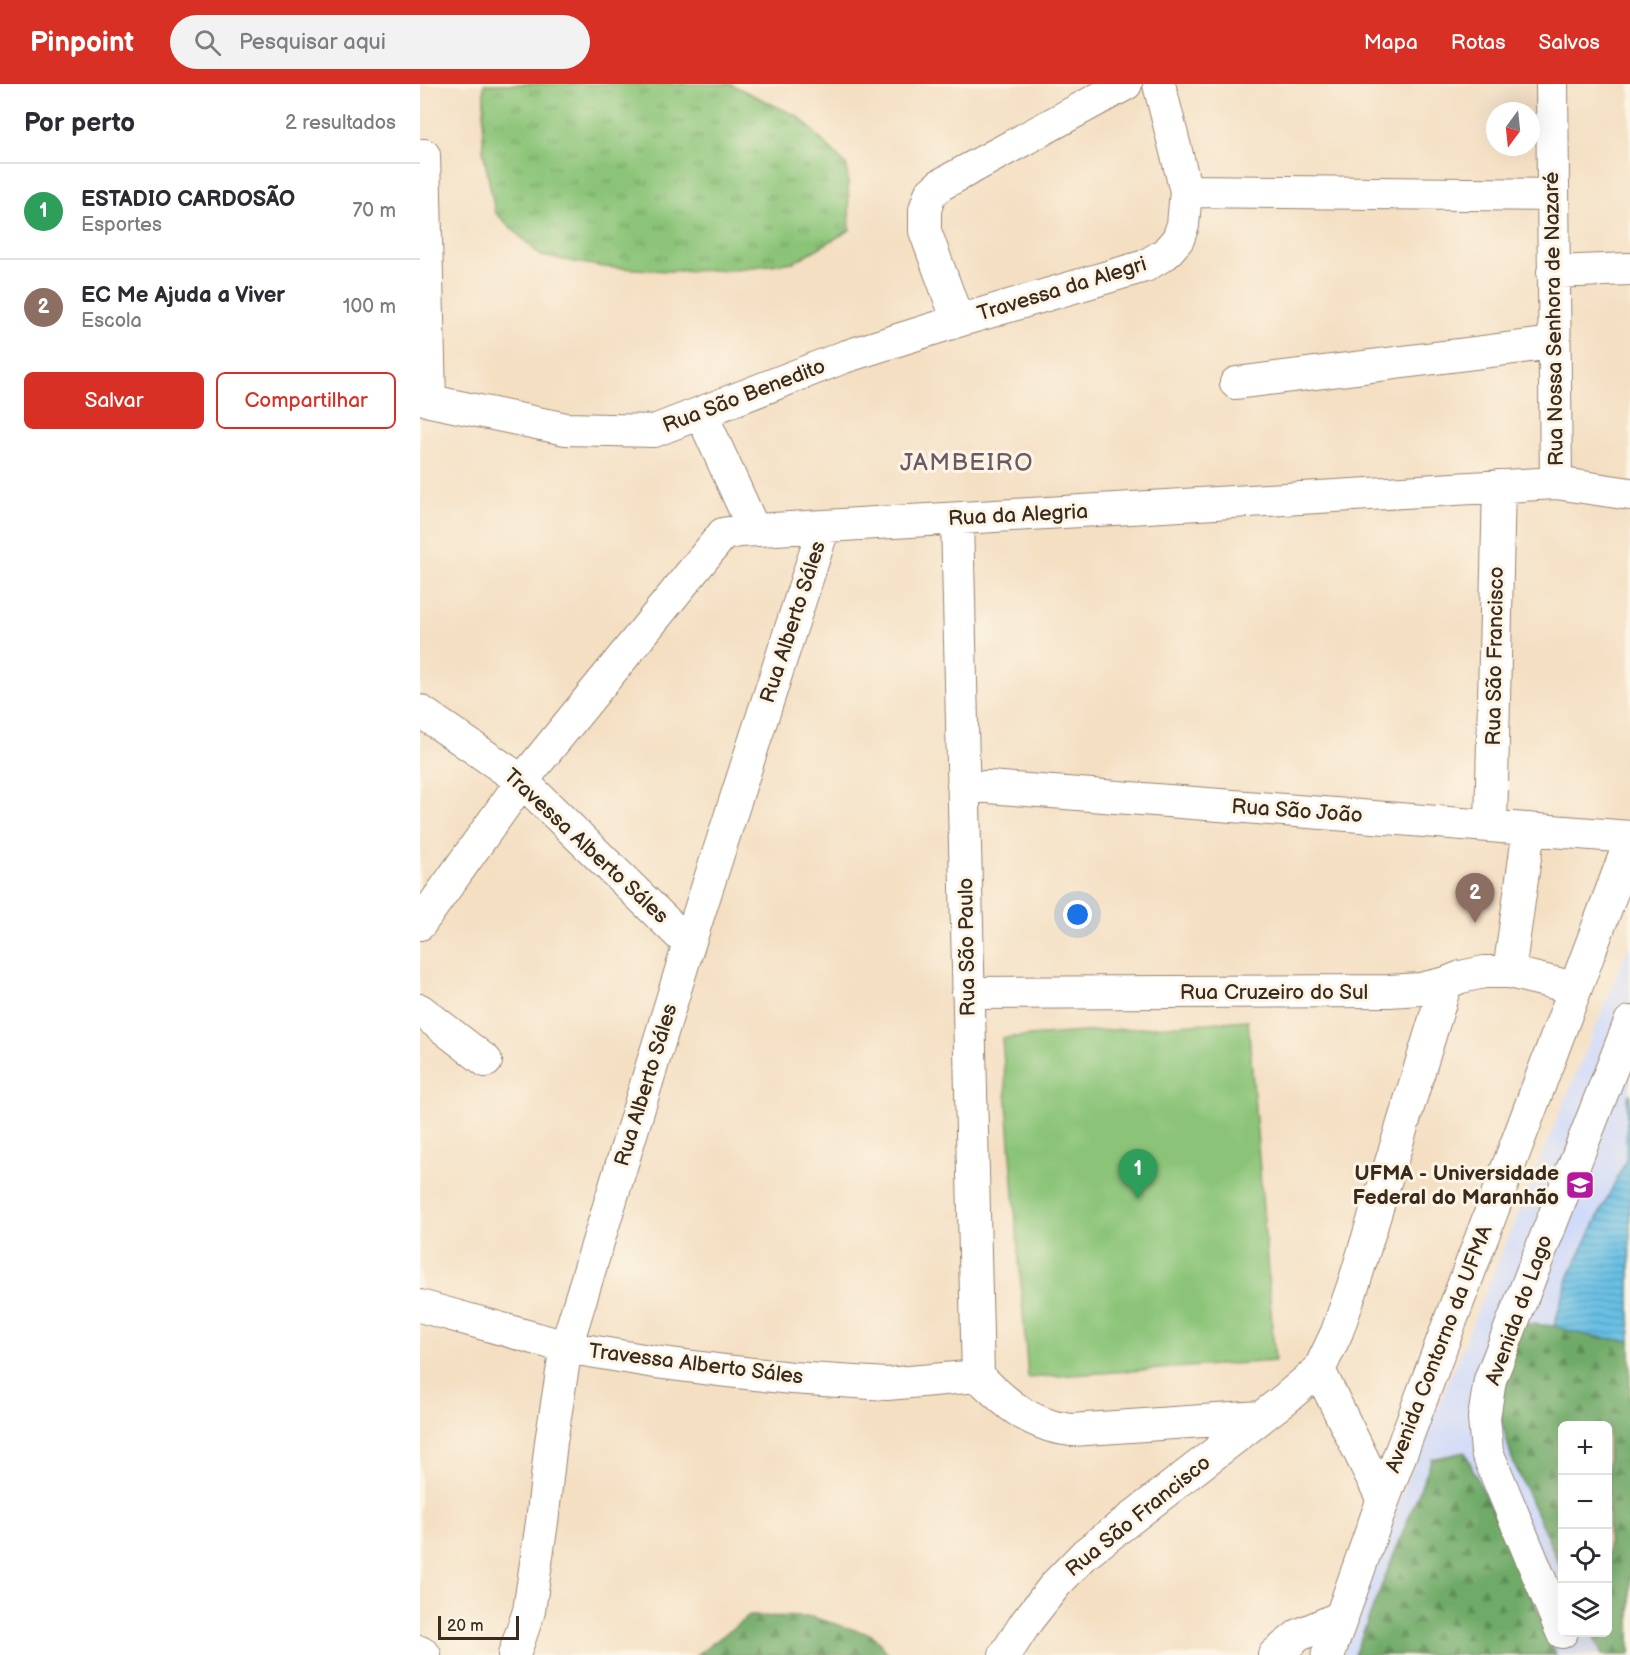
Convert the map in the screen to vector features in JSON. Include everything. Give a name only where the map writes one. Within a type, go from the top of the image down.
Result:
[{"type":"main road","name":"Avenida Contorno da UFMA","points":[[1328,1655],[1383,1500],[1630,843]]},
{"type":"street","points":[[958,321],[925,231],[925,210],[930,194],[940,185],[1126,84]]},
{"type":"street","points":[[1159,84],[1186,191],[1552,195]]},
{"type":"street","name":"Rua Nossa Senhora de Nazaré","points":[[1552,84],[1556,483]]},
{"type":"street","points":[[423,155],[425,399]]},
{"type":"street","name":"Travessa da Alegri","points":[[958,321],[1145,266],[1165,254],[1178,239],[1184,225],[1186,191]]},
{"type":"street","points":[[1553,272],[1630,269]]},
{"type":"street","name":"Rua São Benedito","points":[[425,399],[567,429],[654,431],[844,357],[958,321]]},
{"type":"street","points":[[1236,382],[1553,343]]},
{"type":"street","points":[[701,413],[754,530]]},
{"type":"street","name":"Rua da Alegria","points":[[420,924],[522,781],[723,534],[754,530],[1556,483],[1630,494]]},
{"type":"street","name":"Rua São Francisco","points":[[1491,826],[1499,486]]},
{"type":"street","name":"Rua São Paulo","points":[[957,519],[978,1376]]},
{"type":"street","name":"Rua Alberto Sáles","points":[[514,1655],[531,1600],[543,1522],[551,1442],[566,1347],[689,944],[824,526]]},
{"type":"street","name":"Travessa Alberto Sáles","points":[[420,711],[522,781],[689,944]]},
{"type":"street","name":"Rua São João","points":[[963,785],[1630,837]]},
{"type":"street","points":[[1509,972],[1529,829]]},
{"type":"street","name":"Rua Cruzeiro do Sul","points":[[968,993],[1389,991],[1419,989],[1484,972],[1509,972],[1575,988]]},
{"type":"street","name":"Rua São Francisco","points":[[1005,1655],[1049,1593],[1085,1554],[1319,1370],[1338,1332],[1446,983]]},
{"type":"street","points":[[420,1010],[486,1061]]},
{"type":"street","name":"Avenida do Lago","points":[[1558,1620],[1486,1452],[1484,1418],[1490,1380],[1630,1022]]},
{"type":"street","name":"Travessa Alberto Sáles","points":[[420,1306],[566,1347],[655,1362],[792,1378],[887,1384],[978,1376]]},
{"type":"street","points":[[1319,1370],[1383,1500]]},
{"type":"street","name":"Rua São Francisco","points":[[978,1376],[1002,1399],[1024,1415],[1048,1425],[1072,1430],[1261,1417]]},
{"type":"street","points":[[1274,1655],[1299,1635],[1341,1617]]},
{"type":"street","name":"Avenida do Lago","points":[[1565,1637],[1573,1655]]},
{"type":"street","points":[[420,1652],[425,1655]]},
{"type":"shaded area","name":"UFMA - Universidade Federal do Maranhão","points":[[1630,944],[1630,1655],[1342,1655],[1398,1502]]},
{"type":"green space","points":[[484,84],[730,84],[799,117],[847,166],[850,230],[794,262],[728,270],[667,271],[604,267],[541,256],[495,212],[483,150]]},
{"type":"green space","points":[[1248,1020],[1275,1361],[1028,1378],[1002,1038]]},
{"type":"green space","points":[[1520,1323],[1554,1326],[1584,1335],[1630,1341],[1630,1655],[1602,1655],[1594,1637],[1612,1637],[1612,1421],[1558,1421],[1558,1561],[1512,1459],[1498,1409]]},
{"type":"green space","points":[[1465,1452],[1542,1619],[1556,1655],[1354,1655],[1432,1459]]},
{"type":"green space","points":[[749,1616],[812,1617],[872,1635],[890,1655],[697,1655]]},
{"type":"water","points":[[1630,1093],[1630,1341],[1584,1335],[1554,1326],[1569,1276],[1626,1160],[1627,1100]]},
{"type":"place","name":"EC Me Ajuda a Viver","points":[[1475,923]]},
{"type":"place","name":"UFMA - Universidade Federal do Maranhão","points":[[1580,1185]]},
{"type":"place","name":"ESTADIO CARDOSÃO","points":[[1138,1199]]},
{"type":"district","name":"JAMBEIRO","points":[[967,462]]}]
